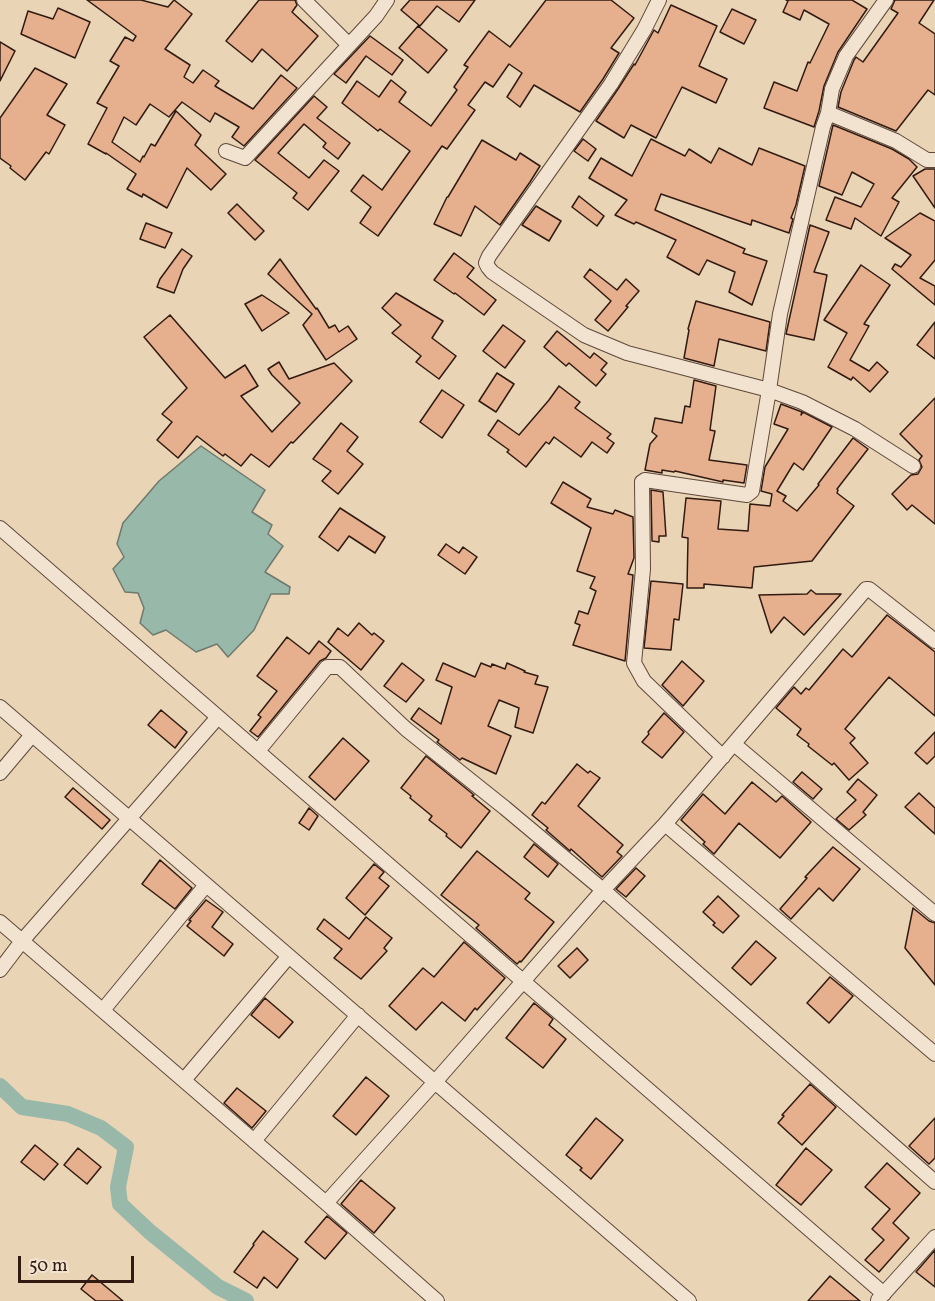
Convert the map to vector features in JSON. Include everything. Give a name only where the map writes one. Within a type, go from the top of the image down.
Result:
[{"type":"street","points":[[304,0],[349,45]]},
{"type":"street","points":[[226,151],[245,158],[376,16],[387,0]]},
{"type":"street","points":[[659,0],[644,30],[611,84],[486,263],[492,272],[584,335],[627,353],[770,390],[802,402],[855,429],[913,466]]},
{"type":"street","points":[[723,757],[644,681],[634,663],[642,569],[642,482],[645,480],[747,495],[752,491],[770,390],[780,314],[832,89],[846,56],[886,0]]},
{"type":"street","points":[[828,112],[896,141],[927,160],[935,160]]},
{"type":"street","points":[[0,528],[523,981],[880,1298],[935,1237]]},
{"type":"street","points":[[326,1203],[603,890],[665,824],[866,589],[869,589],[935,641]]},
{"type":"street","points":[[258,751],[327,668],[340,667],[406,729],[603,890],[935,1182]]},
{"type":"street","points":[[0,707],[689,1301]]},
{"type":"street","points":[[0,970],[22,941],[218,717]]},
{"type":"street","points":[[0,774],[32,735]]},
{"type":"street","points":[[734,744],[935,914]]},
{"type":"street","points":[[665,824],[935,1054]]},
{"type":"street","points":[[103,1010],[207,885]]},
{"type":"street","points":[[0,922],[437,1301]]},
{"type":"street","points":[[184,1080],[289,956]]},
{"type":"street","points":[[254,1141],[358,1016]]},
{"type":"shaded area","points":[[201,446],[265,490],[252,512],[272,525],[268,534],[283,546],[265,572],[290,587],[289,594],[271,594],[254,630],[228,657],[217,644],[196,652],[166,630],[153,635],[140,623],[144,608],[138,593],[125,592],[113,569],[124,557],[117,544],[123,523],[159,481]]},
{"type":"building","points":[[87,0],[141,0],[168,7],[174,0],[192,14],[165,49],[190,65],[184,77],[193,83],[203,70],[219,81],[215,86],[253,109],[281,75],[297,88],[244,146],[232,137],[239,127],[215,113],[210,122],[182,102],[169,117],[150,104],[136,125],[124,117],[112,142],[140,162],[151,144],[155,146],[176,111],[201,135],[195,145],[226,174],[211,190],[187,168],[167,208],[143,194],[142,197],[127,189],[136,174],[106,153],[88,144],[107,108],[97,103],[119,66],[110,61],[125,37],[133,41],[136,36]]},
{"type":"building","points":[[259,0],[295,0],[297,5],[292,12],[318,36],[287,71],[262,49],[252,62],[226,41]]},
{"type":"building","points":[[410,0],[475,0],[459,22],[437,6],[420,26],[401,10]]},
{"type":"building","points":[[546,0],[611,0],[634,18],[611,48],[619,53],[580,112],[534,85],[520,107],[507,97],[522,73],[509,64],[493,87],[485,82],[468,105],[475,110],[447,149],[442,146],[378,236],[360,223],[371,207],[351,191],[363,175],[382,190],[410,151],[380,129],[378,131],[342,103],[357,81],[379,97],[391,80],[406,92],[399,102],[431,126],[457,90],[454,87],[468,67],[464,65],[489,31],[510,47]]},
{"type":"building","points":[[786,0],[852,0],[867,9],[838,52],[824,86],[814,127],[764,108],[774,82],[797,91],[808,62],[810,63],[829,24],[804,10],[800,20],[783,12],[788,1]]},
{"type":"building","points":[[895,0],[934,0],[919,23],[935,34],[935,95],[928,90],[896,131],[838,107],[841,92],[854,60],[856,57],[863,62],[898,13],[891,9]]},
{"type":"building","points":[[671,5],[717,26],[699,66],[727,79],[716,103],[682,87],[656,138],[631,125],[624,138],[596,121],[635,65],[654,30],[658,33]]},
{"type":"building","points":[[58,8],[90,22],[75,58],[21,34],[28,11],[53,19]]},
{"type":"building","points":[[732,9],[756,20],[744,44],[720,32]]},
{"type":"building","points":[[418,26],[447,50],[428,73],[399,48]]},
{"type":"building","points":[[370,36],[403,60],[392,75],[366,56],[346,83],[334,74]]},
{"type":"building","points":[[0,42],[15,51],[0,81]]},
{"type":"building","points":[[35,68],[67,84],[47,115],[65,125],[49,154],[46,152],[25,180],[0,158],[0,118]]},
{"type":"building","points":[[314,96],[327,107],[317,118],[350,143],[338,159],[323,147],[326,143],[304,124],[278,153],[309,178],[324,160],[339,171],[308,210],[293,198],[297,193],[255,160]]},
{"type":"building","points":[[833,125],[892,149],[909,159],[917,167],[892,198],[899,202],[881,236],[855,218],[851,229],[826,220],[835,197],[861,207],[874,184],[852,172],[842,195],[819,186]]},
{"type":"building","points":[[583,139],[596,149],[588,161],[574,151]]},
{"type":"building","points":[[651,139],[685,156],[689,149],[711,163],[719,148],[752,165],[759,148],[805,166],[789,233],[752,220],[751,225],[661,194],[655,210],[745,249],[743,253],[767,261],[752,305],[729,292],[735,272],[707,260],[699,275],[667,257],[676,240],[615,215],[627,200],[589,178],[601,158],[632,176]]},
{"type":"building","points":[[482,140],[516,160],[520,153],[540,166],[500,225],[475,206],[461,236],[434,224],[447,197]]},
{"type":"building","points":[[925,169],[935,169],[935,208],[913,176]]},
{"type":"building","points":[[579,196],[604,216],[597,226],[572,207]]},
{"type":"building","points":[[237,204],[264,231],[255,240],[228,213]]},
{"type":"building","points":[[536,206],[561,221],[549,241],[522,225]]},
{"type":"building","points":[[920,213],[935,221],[935,260],[920,278],[935,286],[935,305],[892,269],[895,264],[901,267],[911,255],[885,238]]},
{"type":"building","points":[[146,223],[172,233],[165,248],[140,239]]},
{"type":"building","points":[[810,225],[829,232],[814,272],[827,275],[814,340],[786,334]]},
{"type":"building","points":[[182,249],[192,256],[183,269],[174,293],[157,287],[160,279]]},
{"type":"building","points":[[454,253],[474,268],[467,277],[496,300],[484,315],[434,280]]},
{"type":"building","points":[[280,259],[329,328],[335,325],[339,332],[348,326],[357,339],[326,360],[303,325],[312,314],[268,274]]},
{"type":"building","points":[[861,265],[890,285],[864,324],[869,326],[850,360],[869,371],[877,362],[888,372],[870,392],[853,377],[851,380],[828,367],[847,333],[824,320]]},
{"type":"building","points":[[590,269],[617,290],[626,279],[639,291],[608,331],[595,320],[611,301],[584,277]]},
{"type":"building","points":[[396,293],[443,321],[432,338],[456,356],[439,379],[416,362],[421,356],[392,333],[401,325],[382,308]]},
{"type":"building","points":[[262,295],[289,313],[262,331],[245,304]]},
{"type":"building","points":[[696,301],[770,322],[766,351],[719,339],[714,366],[684,358],[688,329]]},
{"type":"building","points":[[170,315],[225,378],[245,365],[258,386],[241,396],[272,432],[300,403],[268,369],[279,362],[289,379],[334,363],[352,381],[269,467],[251,454],[241,466],[225,454],[223,456],[197,436],[178,458],[157,440],[172,422],[162,414],[187,388],[144,337]]},
{"type":"building","points":[[935,322],[935,359],[917,345]]},
{"type":"building","points":[[503,325],[525,341],[505,368],[483,351]]},
{"type":"building","points":[[557,331],[590,358],[594,353],[607,363],[601,370],[606,374],[596,386],[569,363],[566,366],[544,347]]},
{"type":"building","points":[[497,373],[514,384],[496,412],[479,401]]},
{"type":"building","points":[[694,380],[716,386],[710,430],[715,431],[709,460],[747,465],[744,483],[723,480],[723,482],[675,471],[662,470],[662,473],[645,470],[650,444],[657,436],[652,432],[655,418],[682,423],[685,406],[690,407]]},
{"type":"building","points":[[559,386],[580,402],[575,408],[611,434],[607,438],[614,443],[607,453],[592,442],[581,457],[554,437],[549,444],[546,442],[526,467],[507,452],[509,450],[488,435],[498,420],[519,435]]},
{"type":"building","points":[[442,390],[464,405],[442,438],[420,422]]},
{"type":"building","points":[[935,398],[935,524],[912,505],[907,510],[892,494],[911,475],[918,474],[922,467],[919,460],[922,456],[900,434]]},
{"type":"building","points":[[781,404],[802,412],[801,415],[803,412],[832,427],[803,470],[794,463],[777,491],[786,496],[783,501],[797,511],[853,438],[868,449],[837,489],[837,493],[854,506],[812,561],[754,567],[752,588],[704,584],[704,588],[687,588],[688,538],[682,537],[686,498],[721,501],[718,529],[748,531],[750,504],[770,506],[772,494],[761,491],[765,467],[788,429],[774,424]]},
{"type":"building","points":[[341,423],[358,437],[347,451],[363,464],[338,494],[322,481],[331,471],[313,459]]},
{"type":"building","points":[[563,482],[591,499],[587,507],[613,514],[615,510],[633,517],[634,558],[628,574],[633,575],[625,661],[573,645],[580,625],[575,623],[579,611],[588,614],[596,591],[590,588],[595,577],[577,571],[591,528],[551,503]]},
{"type":"building","points":[[651,490],[663,492],[666,536],[659,536],[659,542],[652,541]]},
{"type":"building","points":[[340,508],[385,537],[375,553],[349,536],[338,551],[319,537]]},
{"type":"building","points":[[446,544],[459,553],[463,547],[477,557],[465,574],[438,555]]},
{"type":"building","points":[[651,581],[683,584],[679,620],[674,619],[671,650],[644,648]]},
{"type":"building","points":[[811,590],[816,594],[841,594],[804,635],[784,617],[771,633],[759,595],[807,594]]},
{"type":"building","points":[[887,615],[935,652],[935,716],[889,677],[845,729],[855,738],[850,743],[868,763],[849,780],[834,763],[832,765],[808,746],[809,744],[797,735],[801,729],[776,708],[794,687],[801,694],[806,688],[809,690],[843,649],[852,657]]},
{"type":"building","points":[[359,623],[372,635],[374,633],[384,641],[361,670],[328,642],[338,628],[348,636]]},
{"type":"building","points":[[287,637],[309,654],[319,641],[331,651],[326,658],[320,661],[258,737],[250,731],[261,717],[258,715],[277,691],[257,676]]},
{"type":"building","points":[[682,661],[704,681],[683,706],[662,685]]},
{"type":"building","points":[[402,663],[424,680],[406,702],[384,686]]},
{"type":"building","points":[[443,663],[475,677],[481,663],[505,669],[507,663],[538,676],[535,684],[548,687],[533,733],[515,727],[519,708],[499,700],[488,726],[511,736],[496,774],[462,758],[460,760],[437,742],[439,740],[411,719],[419,708],[441,724],[452,687],[436,680]]},
{"type":"building","points":[[161,710],[187,732],[175,748],[148,725]]},
{"type":"building","points":[[664,713],[684,732],[662,758],[642,742]]},
{"type":"building","points":[[935,732],[935,756],[927,764],[915,753]]},
{"type":"building","points":[[343,738],[369,761],[335,800],[309,777]]},
{"type":"building","points":[[426,756],[490,811],[461,848],[429,820],[432,816],[401,788]]},
{"type":"building","points":[[577,764],[588,773],[590,771],[600,778],[578,806],[623,845],[617,852],[622,856],[602,877],[546,830],[548,828],[532,815],[542,802],[545,804]]},
{"type":"building","points":[[802,772],[822,789],[813,799],[793,782]]},
{"type":"building","points":[[858,779],[877,795],[863,812],[866,815],[849,830],[836,819],[856,800],[847,792]]},
{"type":"building","points":[[752,782],[776,802],[782,796],[811,822],[780,858],[739,823],[714,854],[703,844],[705,842],[681,820],[703,794],[725,814]]},
{"type":"building","points":[[73,788],[110,820],[102,829],[65,797]]},
{"type":"building","points":[[919,793],[935,808],[935,834],[905,807]]},
{"type":"building","points":[[309,808],[318,816],[309,830],[299,823]]},
{"type":"building","points":[[534,844],[558,864],[548,877],[524,857]]},
{"type":"building","points":[[833,847],[860,869],[833,901],[819,888],[791,919],[780,909]]},
{"type":"building","points":[[477,851],[530,893],[525,899],[554,922],[517,964],[476,928],[479,925],[441,895]]},
{"type":"building","points":[[160,860],[192,888],[175,909],[142,884]]},
{"type":"building","points":[[374,864],[384,872],[379,878],[389,886],[365,915],[346,898]]},
{"type":"building","points":[[636,868],[645,876],[626,897],[616,889]]},
{"type":"building","points":[[718,896],[739,916],[723,933],[703,912]]},
{"type":"building","points":[[206,900],[223,912],[212,927],[233,944],[224,956],[187,926],[191,921],[189,920]]},
{"type":"building","points":[[913,908],[935,923],[935,985],[905,948]]},
{"type":"building","points":[[366,917],[392,938],[384,948],[387,951],[361,979],[334,958],[342,949],[317,929],[324,919],[349,939]]},
{"type":"building","points":[[756,941],[776,958],[751,985],[732,968]]},
{"type":"building","points":[[464,942],[505,978],[465,1021],[442,1002],[416,1030],[389,1006],[423,968],[434,977]]},
{"type":"building","points":[[577,948],[588,960],[570,978],[558,966]]},
{"type":"building","points":[[830,977],[853,996],[829,1023],[807,1003]]},
{"type":"building","points":[[265,998],[293,1022],[279,1038],[251,1015]]},
{"type":"building","points":[[534,1003],[553,1019],[549,1025],[566,1039],[543,1068],[506,1038]]},
{"type":"building","points":[[366,1077],[389,1096],[356,1135],[333,1116]]},
{"type":"building","points":[[810,1084],[836,1107],[802,1145],[778,1123],[784,1116],[782,1115]]},
{"type":"building","points":[[237,1088],[266,1111],[252,1128],[224,1103]]},
{"type":"building","points":[[596,1118],[623,1140],[591,1179],[566,1155]]},
{"type":"building","points":[[935,1118],[935,1158],[929,1164],[909,1146]]},
{"type":"building","points":[[35,1145],[58,1164],[44,1180],[21,1162]]},
{"type":"building","points":[[78,1148],[101,1167],[87,1184],[64,1165]]},
{"type":"building","points":[[806,1148],[832,1170],[801,1205],[776,1185]]},
{"type":"building","points":[[887,1163],[920,1193],[893,1223],[909,1238],[879,1272],[865,1260],[884,1240],[872,1229],[890,1209],[865,1187]]},
{"type":"building","points":[[361,1180],[395,1208],[374,1233],[341,1204]]},
{"type":"building","points":[[327,1216],[347,1233],[325,1259],[305,1242]]},
{"type":"building","points":[[263,1231],[298,1259],[277,1288],[264,1277],[257,1288],[234,1272]]},
{"type":"building","points":[[935,1250],[935,1287],[916,1272]]},
{"type":"building","points":[[92,1275],[123,1301],[96,1301],[81,1289]]},
{"type":"building","points":[[830,1276],[860,1301],[808,1301]]},
{"type":"waterway","points":[[0,1086],[22,1107],[68,1114],[101,1128],[126,1147],[118,1187],[120,1204],[150,1232],[218,1287],[246,1301]]}]
